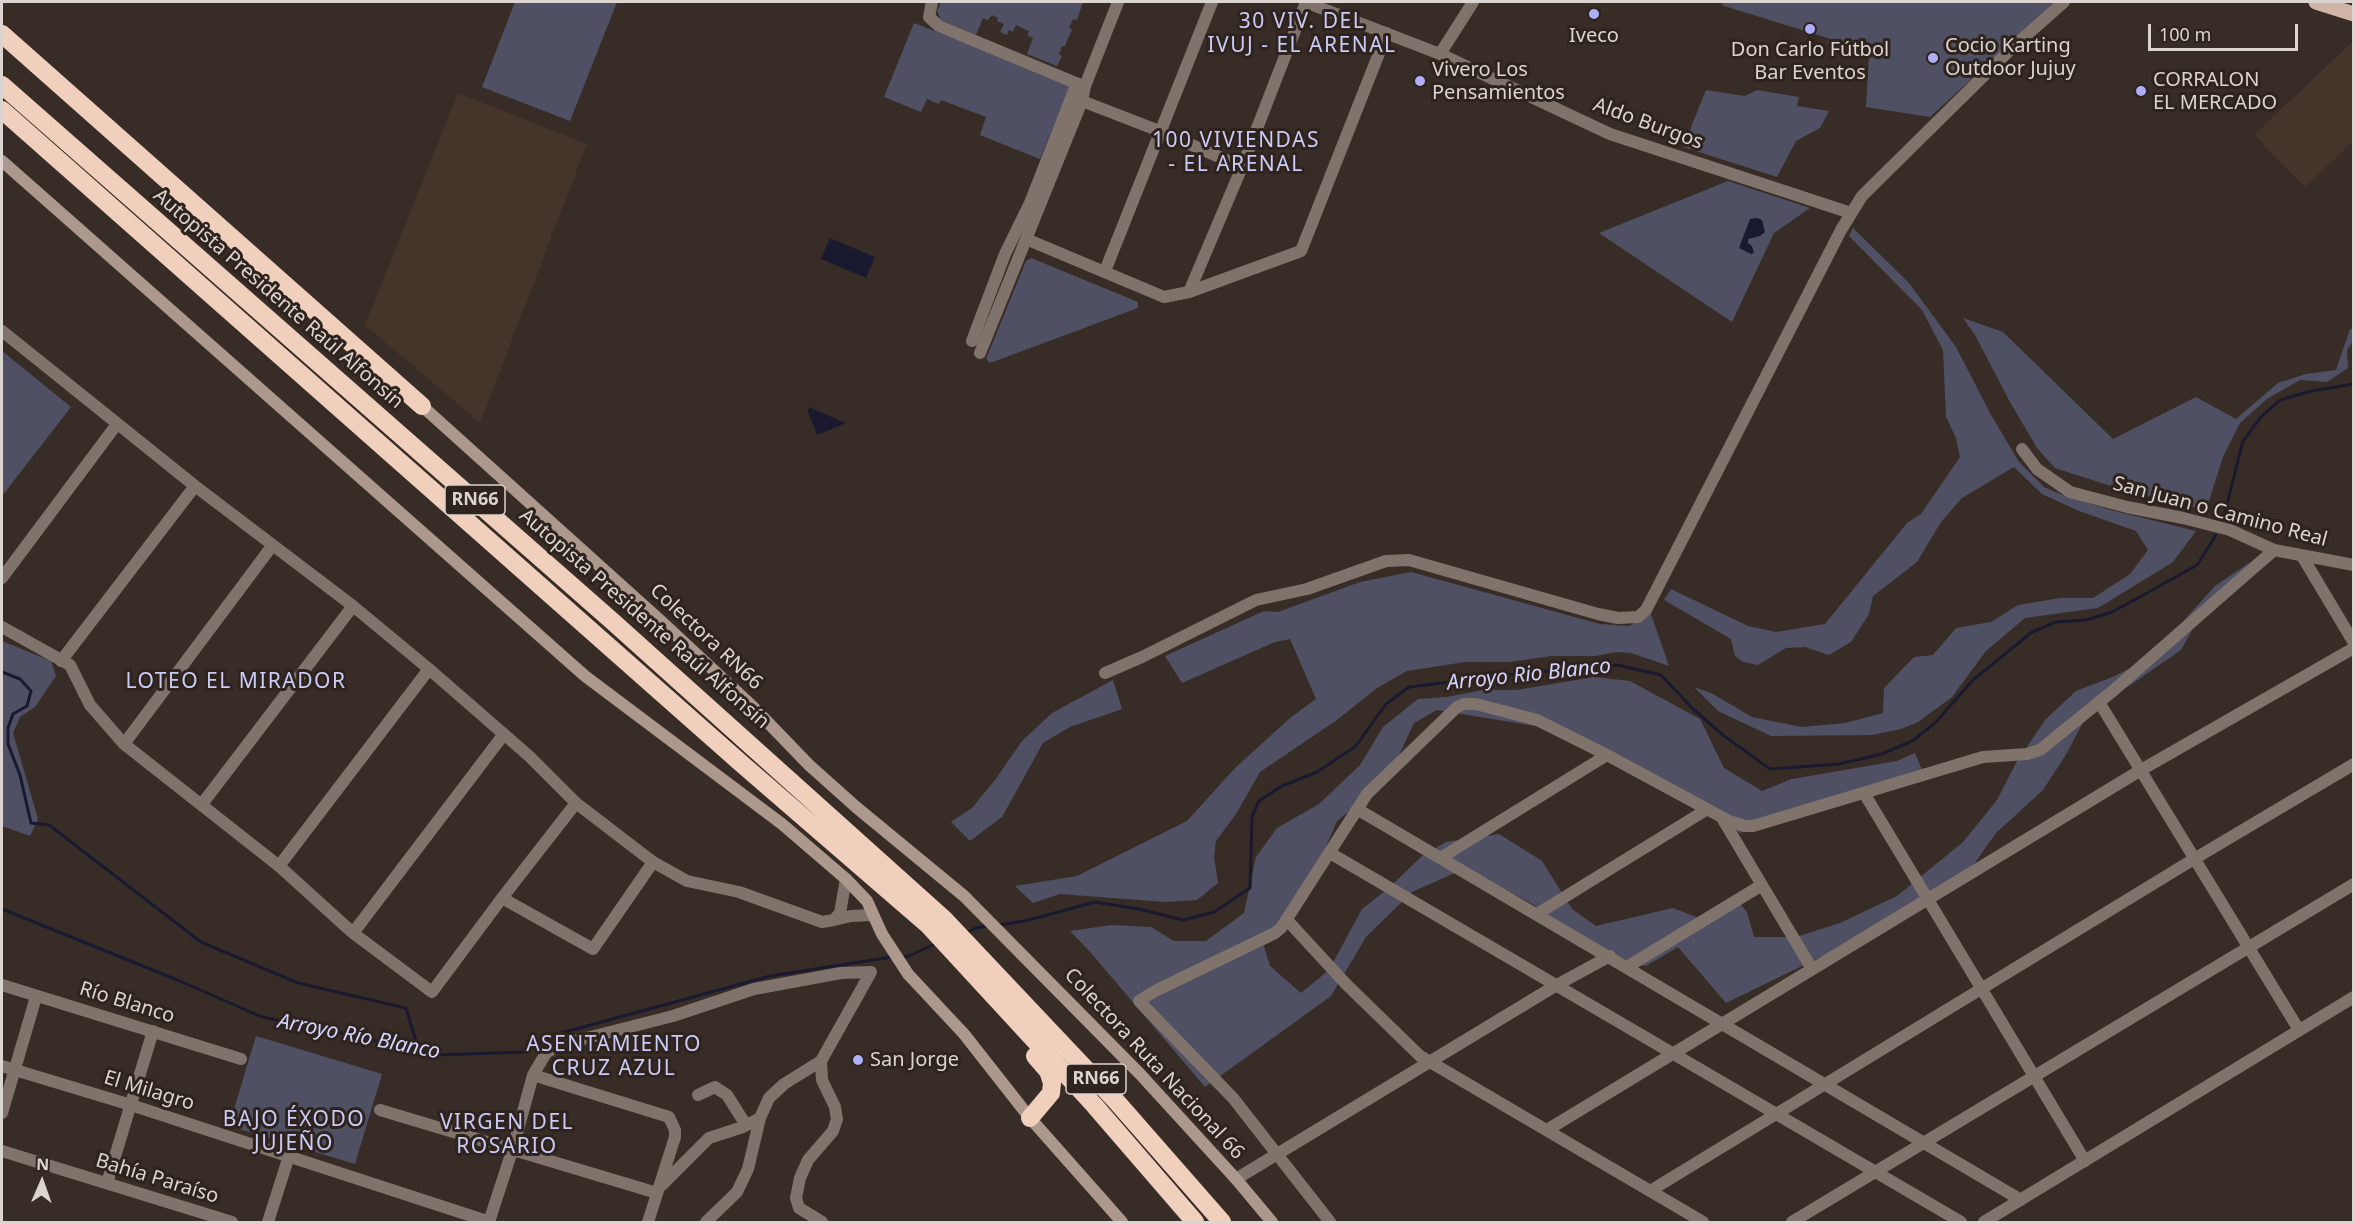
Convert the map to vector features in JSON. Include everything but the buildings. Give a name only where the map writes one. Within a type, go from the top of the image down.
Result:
[{"type":"highway","points":[[2,34],[422,406]]},
{"type":"highway","name":"Autopista Presidente Raúl Alfonsín","points":[[2,85],[611,620],[934,925],[1195,1222]]},
{"type":"highway","name":"Autopista Presidente Raúl Alfonsín","points":[[2,110],[743,765],[934,925]]},
{"type":"highway","points":[[934,925],[1048,1071],[1052,1083],[1051,1093],[1030,1118]]},
{"type":"highway","name":"Autopista Presidente Raúl Alfonsín","points":[[954,949],[1116,1101],[1222,1222]]},
{"type":"main road","points":[[2316,2],[2354,14]]},
{"type":"street","points":[[932,2],[930,17],[939,26],[1081,84]]},
{"type":"street","points":[[972,342],[1005,254],[1119,2]]},
{"type":"street","points":[[1105,271],[1212,2]]},
{"type":"street","points":[[1189,292],[1242,167],[1306,2]]},
{"type":"street","name":"Aldo Burgos","points":[[1306,2],[1440,54],[1610,134],[1851,213]]},
{"type":"street","points":[[1440,54],[1473,2]]},
{"type":"street","points":[[1105,673],[1256,600],[1306,589],[1386,561],[1409,560],[1598,614],[1618,618],[1638,616],[1646,610],[1851,213],[1862,196],[2013,47],[2064,2]]},
{"type":"street","points":[[1026,239],[1164,297],[1189,292],[1301,251],[1387,33]]},
{"type":"street","points":[[980,353],[1082,101],[1081,84]]},
{"type":"street","points":[[1082,101],[1162,132],[1242,167]]},
{"type":"street","points":[[2,161],[585,676],[782,824],[845,889],[867,901],[882,934],[908,974],[964,1035],[1030,1118],[1122,1222]]},
{"type":"street","points":[[2,331],[195,486],[353,606],[529,756],[576,803],[653,862],[687,881],[762,899],[822,922],[855,915],[873,915]]},
{"type":"street","name":"Colectora RN66","points":[[422,406],[753,707],[809,765],[964,896],[1003,936]]},
{"type":"street","points":[[2,578],[117,424]]},
{"type":"street","name":"San Juan o Camino Real","points":[[2022,449],[2037,470],[2070,492],[2229,530],[2274,550],[2354,565]]},
{"type":"street","points":[[61,661],[195,486]]},
{"type":"street","points":[[124,744],[272,546]]},
{"type":"street","points":[[1330,1222],[1233,1098],[1139,1001],[1275,933],[1287,920],[1367,794],[1456,707],[1476,704],[1527,716],[1607,755],[1706,810],[1745,826],[1753,826],[1983,757],[2027,754],[2040,750],[2099,702],[2274,550]]},
{"type":"street","points":[[2302,556],[2354,643]]},
{"type":"street","points":[[202,804],[353,606]]},
{"type":"street","points":[[2,627],[70,664],[90,705],[124,744],[279,866],[353,933],[432,992],[501,898],[576,803]]},
{"type":"street","points":[[1546,1130],[2141,770],[2354,648]]},
{"type":"street","points":[[279,866],[429,669]]},
{"type":"street","points":[[2099,702],[2299,1030]]},
{"type":"street","points":[[353,933],[504,734]]},
{"type":"street","points":[[1442,857],[1607,755]]},
{"type":"street","points":[[1650,1191],[1824,1083],[2354,764]]},
{"type":"street","points":[[1864,793],[2085,1161]]},
{"type":"street","points":[[1357,809],[2021,1200]]},
{"type":"street","points":[[1537,914],[1706,810]]},
{"type":"street","points":[[1721,817],[1812,969]]},
{"type":"street","points":[[1330,853],[1961,1222]]},
{"type":"street","points":[[501,898],[593,949],[653,862]]},
{"type":"street","points":[[1792,1222],[2354,884]]},
{"type":"street","points":[[1627,967],[1762,885]]},
{"type":"street","points":[[834,920],[840,913],[845,889]]},
{"type":"street","points":[[1287,920],[1346,984],[1420,1056],[1703,1222]]},
{"type":"street","name":"Colectora Ruta Nacional 66","points":[[1003,936],[1140,1074],[1272,1222]]},
{"type":"street","points":[[1236,1179],[1555,986],[1610,956]]},
{"type":"street","points":[[489,1222],[533,1075],[546,1053],[558,1046],[673,1017],[754,989],[841,973],[871,972],[821,1061],[769,1098],[760,1118],[748,1169],[736,1192],[706,1222]]},
{"type":"street","name":"Río Blanco","points":[[2,985],[242,1059]]},
{"type":"street","points":[[2,1113],[36,997]]},
{"type":"street","points":[[1984,1222],[2354,997]]},
{"type":"street","points":[[107,1183],[153,1031]]},
{"type":"street","points":[[821,1061],[822,1080],[835,1107],[837,1119],[833,1131],[808,1160],[800,1178],[796,1198],[799,1208],[822,1222]]},
{"type":"street","name":"El Milagro","points":[[2,1066],[289,1156],[489,1222]]},
{"type":"street","points":[[533,1075],[669,1118],[675,1130],[675,1137],[648,1222]]},
{"type":"street","points":[[698,1095],[715,1087],[727,1095],[746,1125]]},
{"type":"street","points":[[381,1110],[658,1191]]},
{"type":"street","points":[[658,1191],[691,1154],[709,1138],[760,1118]]},
{"type":"street","name":"Bahía Paraíso","points":[[2,1151],[232,1222]]},
{"type":"street","points":[[268,1222],[289,1156]]},
{"type":"shaded area","points":[[515,2],[617,2],[570,121],[482,87]]},
{"type":"shaded area","points":[[941,2],[1083,2],[1077,20],[1073,19],[1069,28],[1072,29],[1065,46],[1062,46],[1059,54],[1062,56],[1057,66],[1027,54],[1033,38],[1028,36],[1029,31],[1016,25],[1013,32],[1009,30],[1007,35],[1000,32],[1004,24],[992,15],[988,20],[983,18],[976,35],[941,20],[937,11]]},
{"type":"shaded area","name":"Cocio Karting Outdoor Jujuy","points":[[1725,2],[2056,2],[1930,117],[1866,107],[1869,55],[1827,43],[1831,39],[1721,5]]},
{"type":"shaded area","points":[[914,23],[1071,84],[1040,159],[980,135],[986,117],[941,100],[939,104],[927,99],[921,112],[884,97]]},
{"type":"shaded area","points":[[2353,41],[2353,141],[2305,187],[2254,135]]},
{"type":"shaded area","points":[[1706,90],[1745,96],[1757,90],[1799,97],[1797,106],[1829,111],[1820,128],[1796,141],[1777,177],[1683,147]]},
{"type":"shaded area","points":[[458,93],[587,144],[480,423],[365,325]]},
{"type":"shaded area","points":[[1728,181],[1810,208],[1774,233],[1732,322],[1599,233]]},
{"type":"shaded area","points":[[1750,219],[1762,220],[1765,232],[1748,239],[1754,253],[1751,254],[1739,248]]},
{"type":"shaded area","points":[[1853,228],[1909,283],[1956,347],[1990,413],[2019,462],[2044,487],[2111,510],[2196,531],[2173,562],[2098,608],[2025,618],[1986,651],[1952,697],[1918,722],[1901,729],[1872,735],[1771,736],[1718,711],[1694,687],[1713,694],[1752,717],[1802,727],[1845,723],[1883,713],[1884,688],[1914,657],[1933,655],[1956,628],[1991,622],[2018,605],[2060,598],[2093,598],[2130,574],[2148,550],[2136,531],[2079,511],[2042,494],[2014,467],[1962,498],[1941,522],[1917,562],[1873,596],[1869,614],[1851,642],[1829,655],[1805,647],[1786,648],[1758,665],[1743,662],[1735,656],[1731,639],[1664,600],[1671,589],[1748,626],[1776,632],[1825,624],[1907,523],[1921,514],[1960,457],[1956,438],[1946,417],[1943,350],[1922,310],[1849,236]]},
{"type":"shaded area","points":[[830,238],[875,257],[866,278],[821,259]]},
{"type":"shaded area","points":[[1031,258],[1138,302],[1138,308],[990,363],[986,359],[1026,261]]},
{"type":"shaded area","points":[[1963,318],[2003,332],[2113,439],[2196,397],[2236,419],[2278,383],[2306,374],[2336,370],[2350,329],[2353,329],[2353,341],[2347,350],[2348,368],[2327,382],[2300,380],[2267,399],[2240,423],[2223,457],[2206,510],[2117,488],[2055,468],[2037,448],[1975,335]]},
{"type":"shaded area","points":[[2,351],[71,407],[2,496]]},
{"type":"shaded area","points":[[809,407],[846,423],[817,435],[808,412]]},
{"type":"shaded area","points":[[2282,552],[2197,621],[2181,650],[2129,686],[2093,703],[2067,753],[2043,790],[1996,833],[1967,874],[1884,926],[1726,1003],[1678,947],[1646,966],[1597,958],[1534,905],[1466,868],[1412,892],[1366,937],[1331,996],[1205,1087],[1070,931],[1112,925],[1151,927],[1174,941],[1206,941],[1244,913],[1256,857],[1277,828],[1319,804],[1360,765],[1383,727],[1418,699],[1447,697],[1483,690],[1517,690],[1594,677],[1630,681],[1700,719],[1724,768],[1762,791],[1792,779],[1897,761],[1915,753],[1925,777],[1910,773],[1740,833],[1566,731],[1437,710],[1414,723],[1387,781],[1337,821],[1311,881],[1263,943],[1270,966],[1301,993],[1329,970],[1362,909],[1390,887],[1422,856],[1446,842],[1499,834],[1542,861],[1572,909],[1596,926],[1673,908],[1699,918],[1736,899],[1747,912],[1754,937],[1796,937],[1840,923],[1897,896],[1963,842],[1997,800],[2017,761],[2046,719],[2076,691],[2115,676],[2151,657],[2215,586],[2255,559]]},
{"type":"shaded area","points":[[1411,572],[1600,624],[1629,626],[1651,614],[1669,666],[1631,653],[1616,652],[1596,656],[1551,656],[1509,662],[1465,662],[1407,671],[1377,688],[1337,720],[1260,772],[1236,814],[1216,841],[1214,857],[1218,883],[1197,900],[1166,902],[1060,894],[1033,903],[1015,886],[1077,876],[1187,821],[1235,768],[1290,718],[1316,699],[1290,639],[1275,642],[1182,683],[1165,656],[1264,611],[1278,612],[1360,582]]},
{"type":"shaded area","points":[[2,641],[51,661],[56,676],[35,707],[20,717],[13,733],[38,819],[30,836],[2,826]]},
{"type":"shaded area","points":[[1113,680],[1122,709],[1070,727],[1043,743],[1002,817],[970,841],[951,822],[972,808],[1022,741],[1052,713]]},
{"type":"shaded area","points":[[256,1036],[382,1074],[355,1164],[229,1126]]},
{"type":"waterway","name":"Arroyo Rio Blanco","points":[[2225,512],[2243,441],[2261,417],[2280,400],[2311,391],[2354,384]]},
{"type":"waterway","name":"Arroyo Rio Blanco","points":[[998,925],[1025,921],[1095,902],[1139,909],[1183,920],[1214,912],[1250,888],[1252,816],[1259,801],[1282,786],[1317,772],[1356,746],[1386,704],[1409,687],[1524,673],[1617,665],[1661,675],[1693,709],[1723,735],[1770,769],[1839,764],[1882,754],[1912,741],[1935,723],[1973,680],[2032,632],[2056,622],[2086,620],[2112,612],[2197,565],[2216,535]]},
{"type":"waterway","points":[[2,672],[20,679],[31,691],[27,706],[13,714],[8,728],[8,744],[20,775],[31,823],[49,825],[201,942],[298,983],[406,1008],[419,1051]]},
{"type":"waterway","name":"Arroyo Río Blanco","points":[[2,909],[262,1017],[436,1055],[524,1052],[550,1036],[770,976],[892,957]]},
{"type":"waterway","name":"Arroyo Rio Blanco","points":[[966,933],[988,926]]},
{"type":"waterway","name":"Arroyo Río Blanco","points":[[902,957],[937,943]]},
{"type":"place","name":"Iveco","points":[[1594,14]]},
{"type":"place","name":"Don Carlo Fútbol Bar Eventos","points":[[1810,29]]},
{"type":"place","name":"Cocio Karting Outdoor Jujuy","points":[[1933,58]]},
{"type":"place","name":"Vivero Los Pensamientos","points":[[1420,81]]},
{"type":"place","name":"CORRALON EL MERCADO","points":[[2141,91]]},
{"type":"place","name":"San Jorge","points":[[858,1060]]},
{"type":"district","name":"30 VIV. DEL IVUJ - EL ARENAL","points":[[1302,34]]},
{"type":"district","name":"100 VIVIENDAS - EL ARENAL","points":[[1236,153]]},
{"type":"district","name":"LOTEO EL MIRADOR","points":[[236,682]]},
{"type":"district","name":"ASENTAMIENTO CRUZ AZUL","points":[[614,1057]]},
{"type":"district","name":"BAJO ÉXODO JUJEÑO","points":[[294,1132]]},
{"type":"district","name":"VIRGEN DEL ROSARIO","points":[[507,1135]]}]
